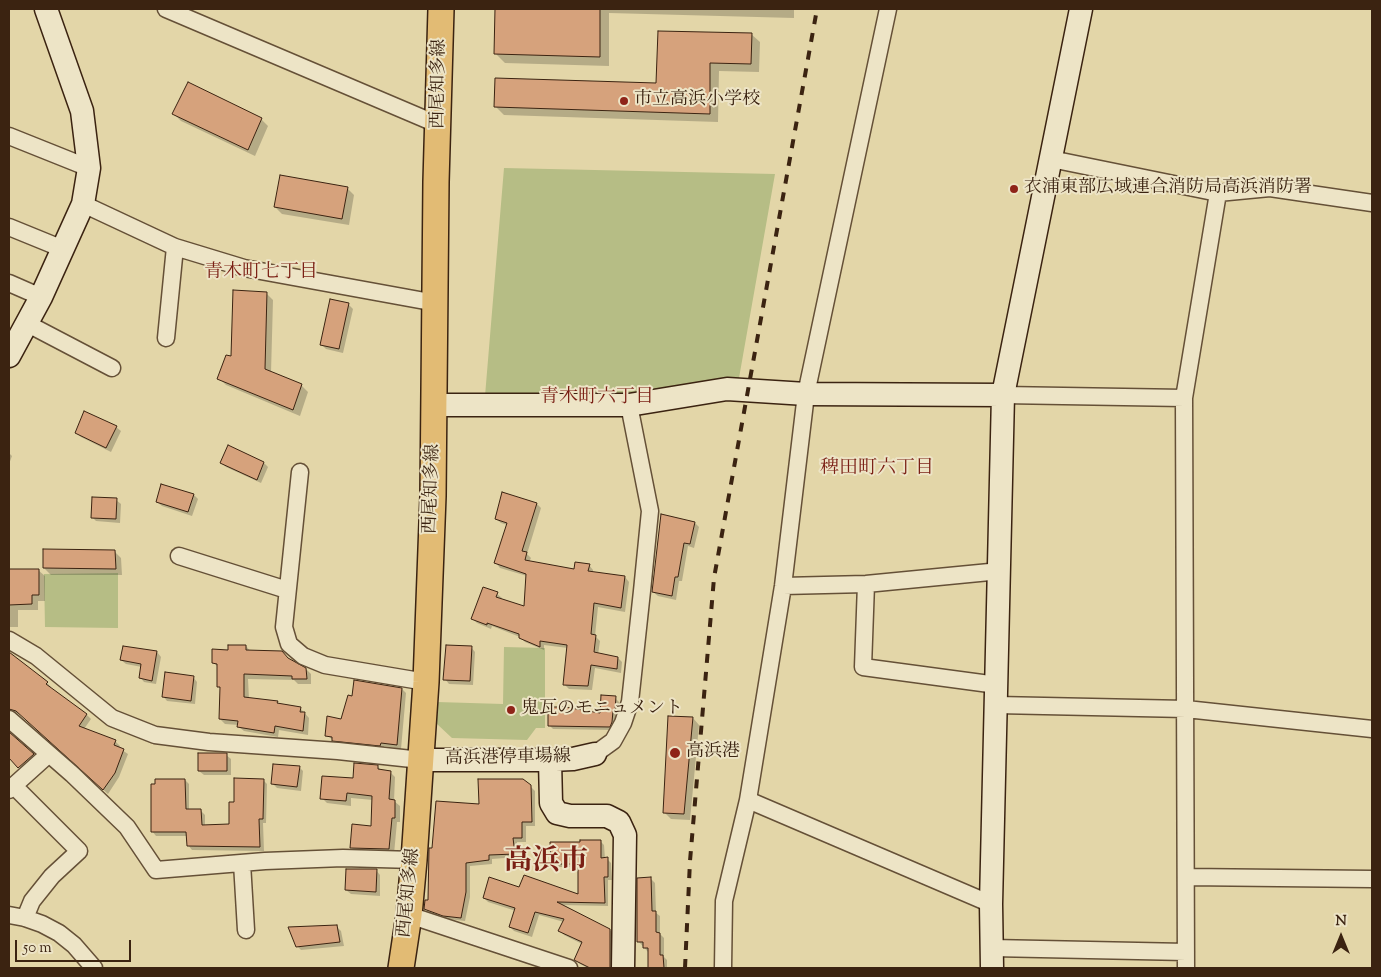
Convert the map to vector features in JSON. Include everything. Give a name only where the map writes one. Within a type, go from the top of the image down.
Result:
[{"type":"main road","name":"西尾知多線","points":[[399,967],[409,915],[426,682],[435,405],[436,182],[442,9]]},
{"type":"street","points":[[9,356],[41,297],[83,204],[89,168],[82,111],[46,9]]},
{"type":"street","points":[[166,9],[439,125]]},
{"type":"street","points":[[723,968],[724,902],[748,800],[783,586],[806,394],[888,9]]},
{"type":"street","points":[[1081,9],[1003,395],[991,904],[992,958],[1186,952]]},
{"type":"street","points":[[9,136],[89,168]]},
{"type":"street","points":[[1051,159],[1218,193],[1270,188],[1372,203]]},
{"type":"street","points":[[1186,968],[1184,398],[1218,193]]},
{"type":"street","points":[[83,204],[175,247],[244,268],[436,303]]},
{"type":"street","points":[[9,228],[63,249]]},
{"type":"street","points":[[166,338],[175,247]]},
{"type":"street","points":[[9,283],[41,297]]},
{"type":"street","points":[[26,322],[112,368]]},
{"type":"street","points":[[435,405],[629,405],[727,390],[806,394],[1184,398]]},
{"type":"street","points":[[595,754],[613,741],[623,723],[630,702],[650,511],[629,405]]},
{"type":"street","points":[[300,472],[284,627],[289,644],[303,656],[325,664],[426,682]]},
{"type":"street","points":[[179,556],[287,590]]},
{"type":"street","points":[[783,586],[866,584],[1000,571]]},
{"type":"street","points":[[866,584],[863,667],[997,695],[1186,709],[1372,729]]},
{"type":"street","points":[[9,640],[36,656],[112,718],[154,735],[209,742],[338,751],[421,760]]},
{"type":"street","points":[[9,719],[127,827],[156,870],[343,858],[414,860]]},
{"type":"street","points":[[49,754],[11,788],[79,852],[52,876],[17,916],[42,924],[60,933],[74,945],[94,968]]},
{"type":"street","name":"高浜港停車場線","points":[[421,760],[550,760],[573,759],[595,754]]},
{"type":"street","points":[[550,760],[551,803],[557,813],[570,816],[607,816],[619,822],[624,835],[623,968]]},
{"type":"street","points":[[748,800],[991,904]]},
{"type":"street","points":[[242,863],[246,930]]},
{"type":"street","points":[[1186,877],[1372,879]]},
{"type":"street","points":[[409,915],[569,968]]},
{"type":"green space","points":[[504,168],[775,174],[739,378],[634,396],[485,396]]},
{"type":"green space","points":[[118,573],[118,628],[45,627],[44,574]]},
{"type":"green space","points":[[504,647],[545,648],[545,728],[536,728],[527,740],[452,738],[437,724],[437,702],[503,704]]},
{"type":"building","points":[[495,9],[600,9],[600,57],[494,54]]},
{"type":"building","points":[[658,31],[752,33],[751,64],[710,63],[710,114],[494,107],[495,78],[656,83]]},
{"type":"building","points":[[188,82],[262,118],[248,150],[172,114]]},
{"type":"building","points":[[280,175],[348,187],[342,219],[274,207]]},
{"type":"building","points":[[233,290],[267,292],[265,369],[302,384],[293,410],[217,379],[226,355],[231,356]]},
{"type":"building","points":[[330,299],[349,303],[339,349],[320,345]]},
{"type":"building","points":[[84,411],[117,426],[106,448],[75,433]]},
{"type":"building","points":[[228,445],[264,462],[257,480],[220,463]]},
{"type":"building","points":[[161,484],[194,494],[188,512],[156,502]]},
{"type":"building","points":[[502,492],[537,503],[522,551],[527,552],[525,560],[574,569],[575,562],[590,564],[588,571],[625,576],[621,608],[594,603],[591,634],[596,635],[594,652],[618,657],[617,669],[591,665],[588,686],[563,685],[567,645],[540,641],[540,647],[519,638],[519,634],[471,619],[483,587],[498,592],[496,597],[524,606],[526,574],[494,563],[507,523],[495,519]]},
{"type":"building","points":[[92,497],[117,498],[116,519],[91,518]]},
{"type":"building","points":[[661,514],[695,522],[690,544],[684,543],[678,577],[675,577],[672,596],[652,592]]},
{"type":"building","points":[[43,549],[115,550],[116,569],[43,568]]},
{"type":"building","points":[[9,569],[39,569],[39,595],[32,595],[32,604],[9,605]]},
{"type":"building","points":[[228,645],[246,645],[246,650],[282,651],[288,658],[306,668],[307,679],[292,679],[292,676],[244,674],[244,697],[278,701],[277,703],[301,707],[300,712],[305,712],[303,731],[275,726],[274,733],[237,727],[238,721],[219,719],[220,687],[217,687],[217,664],[212,663],[212,649],[228,650]]},
{"type":"building","points":[[446,645],[472,646],[470,681],[443,680]]},
{"type":"building","points":[[123,646],[157,651],[152,681],[139,678],[141,664],[120,660]]},
{"type":"building","points":[[9,652],[48,682],[46,684],[87,714],[79,726],[116,740],[114,745],[124,749],[115,773],[103,790],[16,711],[9,709]]},
{"type":"building","points":[[165,672],[194,676],[191,701],[162,697]]},
{"type":"building","points":[[354,680],[402,688],[397,745],[381,743],[380,746],[332,741],[332,737],[325,736],[327,716],[341,719],[348,695],[352,696]]},
{"type":"building","points":[[601,695],[616,696],[615,711],[613,711],[610,727],[548,726],[548,707],[559,706],[600,713]]},
{"type":"building","points":[[668,716],[693,717],[684,814],[663,813]]},
{"type":"building","points":[[9,732],[34,754],[18,768],[9,758]]},
{"type":"building","points":[[198,753],[227,753],[227,771],[198,771]]},
{"type":"building","points":[[354,763],[378,765],[378,769],[391,771],[389,799],[395,800],[395,818],[392,818],[389,849],[350,848],[352,824],[371,826],[372,796],[347,793],[346,801],[320,799],[322,776],[353,778]]},
{"type":"building","points":[[273,764],[300,766],[297,787],[271,784]]},
{"type":"building","points":[[234,778],[264,779],[263,819],[259,819],[260,847],[187,846],[186,832],[151,832],[151,784],[155,784],[155,779],[185,779],[186,809],[201,809],[202,825],[229,824],[229,802],[234,802]]},
{"type":"building","points":[[478,779],[523,779],[531,785],[532,822],[522,822],[522,838],[513,838],[515,854],[489,855],[489,860],[466,863],[466,892],[461,918],[443,916],[424,909],[425,900],[428,900],[429,848],[432,848],[436,801],[479,804]]},
{"type":"building","points":[[580,840],[601,840],[601,858],[608,857],[608,877],[604,877],[605,903],[557,902],[610,929],[610,968],[590,968],[574,960],[582,942],[558,931],[564,919],[535,912],[528,933],[509,927],[515,908],[483,898],[489,877],[519,887],[524,875],[578,894],[578,864],[551,864],[550,842],[580,842]]},
{"type":"building","points":[[346,869],[377,869],[376,892],[345,890]]},
{"type":"building","points":[[651,877],[652,911],[656,911],[656,932],[660,933],[660,955],[663,955],[664,968],[648,968],[648,948],[643,948],[643,942],[637,942],[637,878]]},
{"type":"building","points":[[337,925],[340,942],[296,947],[288,927]]},
{"type":"railway","points":[[685,968],[690,861],[714,578],[817,9]]},
{"type":"place","name":"市立高浜小学校","points":[[624,101]]},
{"type":"place","name":"衣浦東部広域連合消防局高浜消防署","points":[[1014,189]]},
{"type":"place","name":"鬼瓦のモニュメント","points":[[511,710]]},
{"type":"place","name":"高浜港","points":[[675,753]]},
{"type":"district","name":"青木町七丁目","points":[[261,274]]},
{"type":"district","name":"青木町六丁目","points":[[597,399]]},
{"type":"district","name":"稗田町六丁目","points":[[877,470]]},
{"type":"district","name":"高浜市","points":[[546,864]]}]
